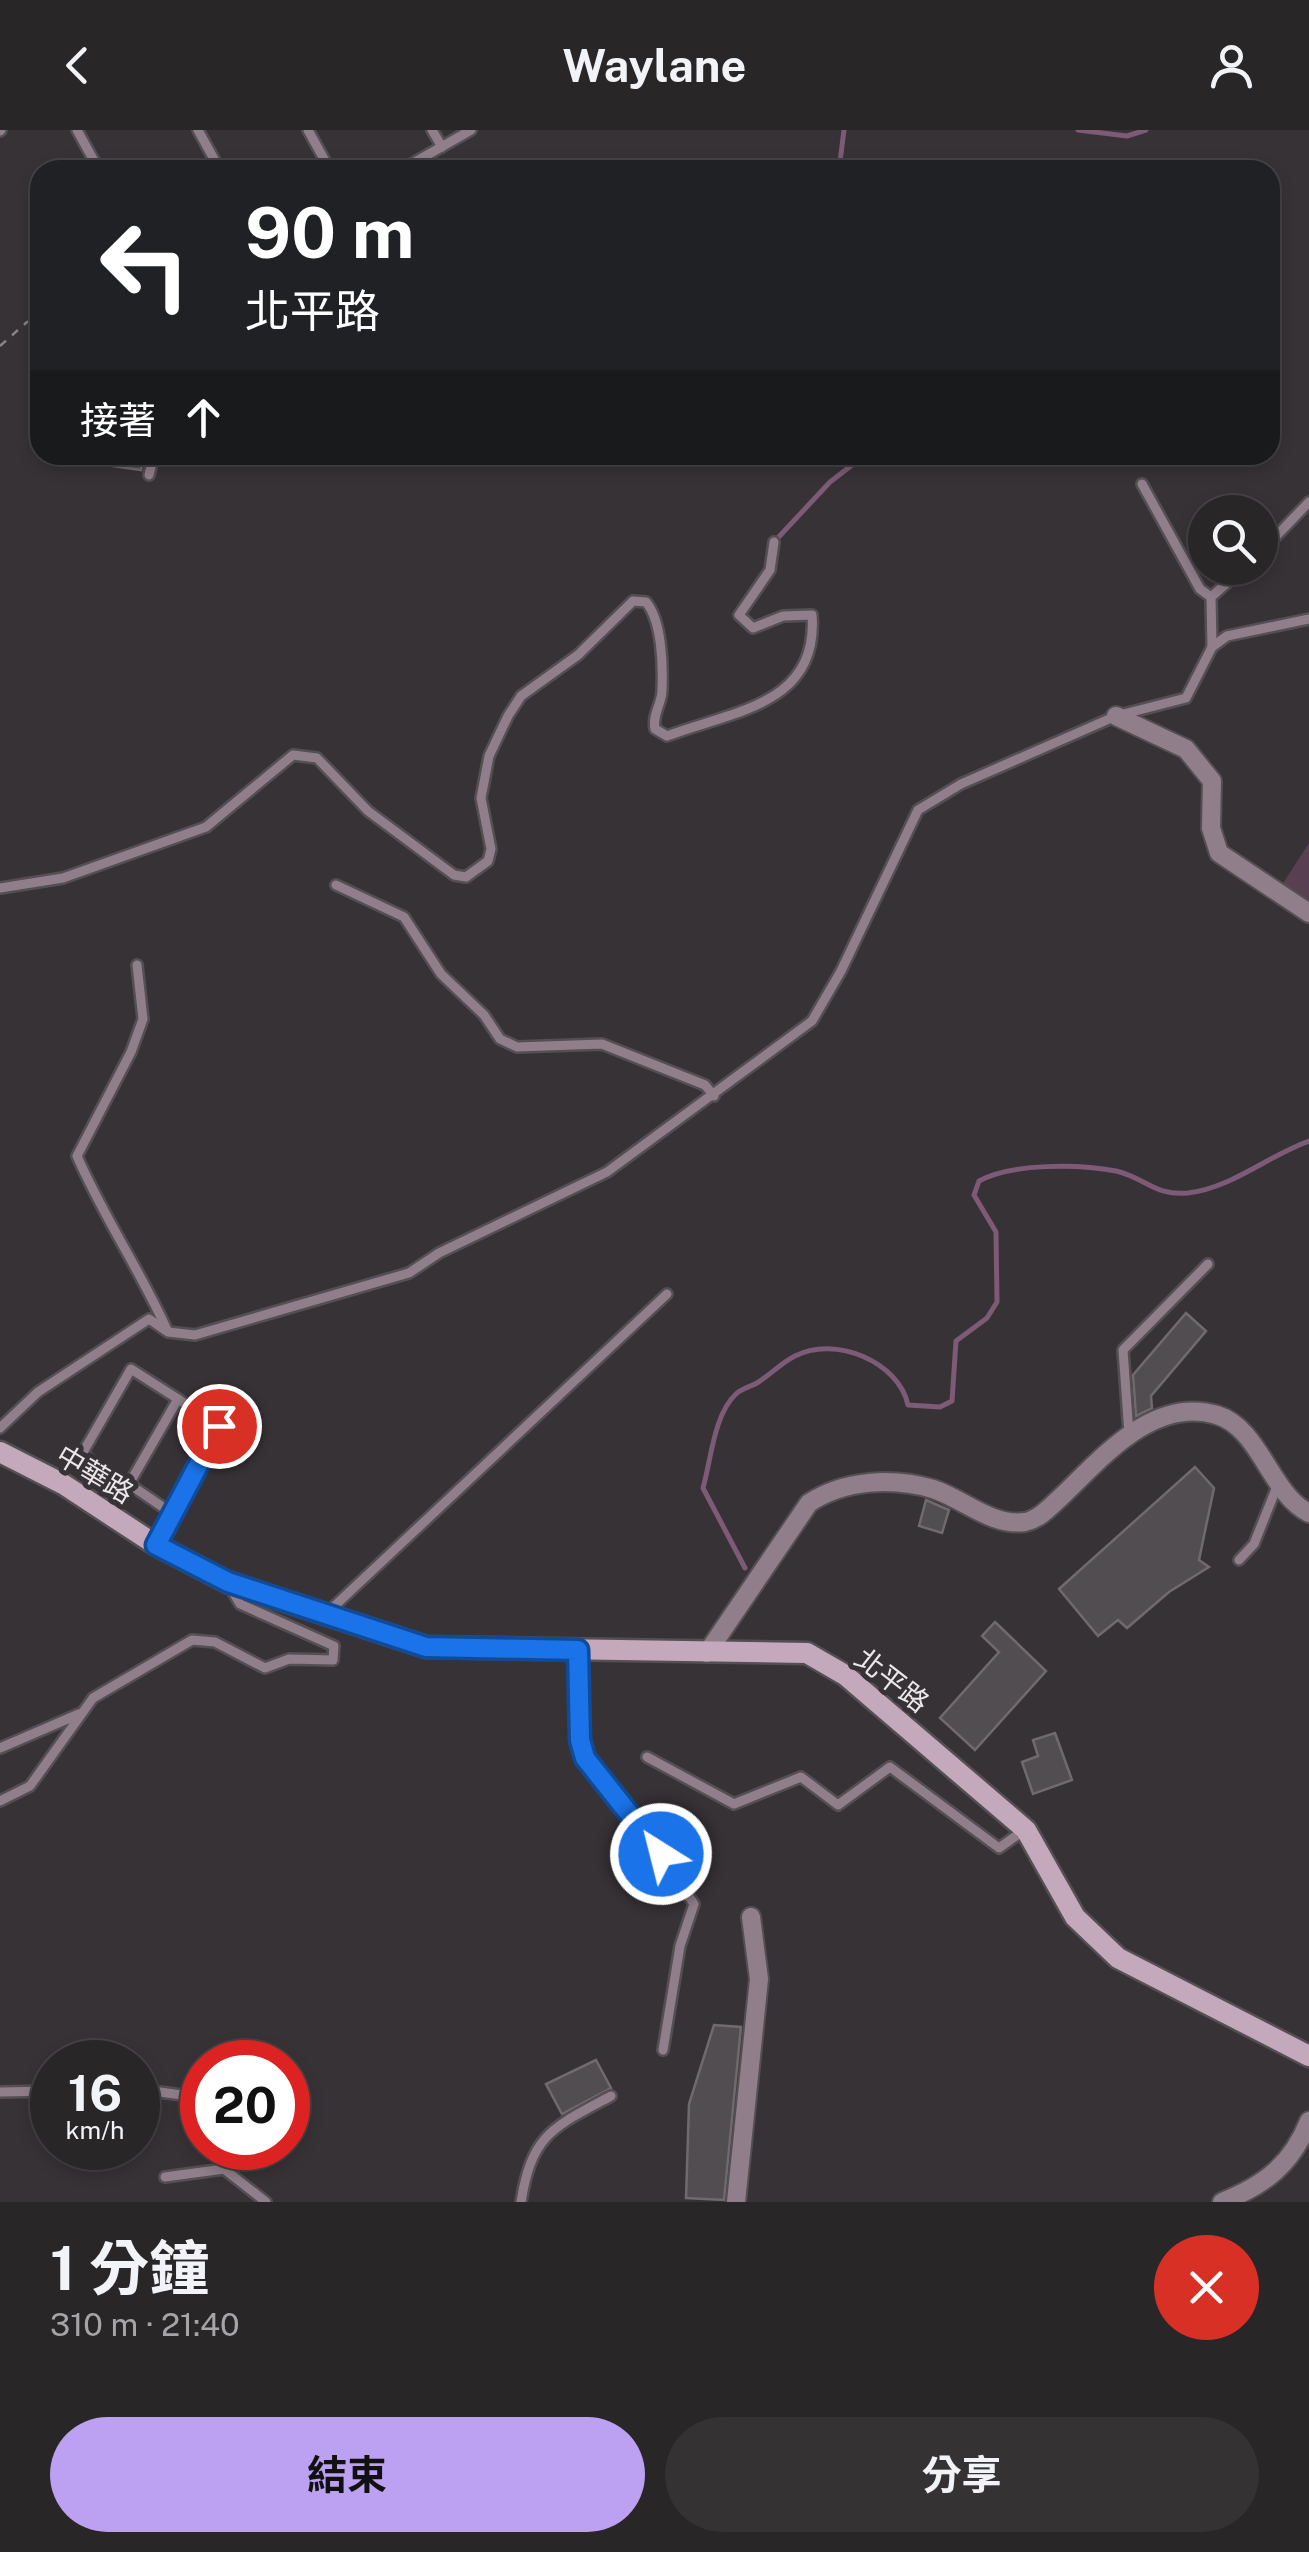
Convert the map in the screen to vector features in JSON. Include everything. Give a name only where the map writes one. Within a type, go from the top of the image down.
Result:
[{"type":"street","points":[[1116,716],[1186,750],[1212,781],[1211,828],[1219,853],[1309,913]]},
{"type":"street","points":[[707,1653],[809,1503],[832,1488],[850,1483],[932,1488],[1006,1520],[1025,1522],[1045,1511],[1129,1434],[1176,1415],[1218,1415],[1238,1429],[1309,1514]]},
{"type":"street","name":"中華路","points":[[0,1452],[63,1484],[156,1545],[228,1582],[324,1616]]},
{"type":"street","name":"北平路","points":[[324,1616],[426,1647],[807,1653],[845,1675],[1026,1830],[1075,1917],[1118,1958],[1309,2056]]},
{"type":"street","points":[[736,2202],[759,1979],[751,1917]]},
{"type":"street","points":[[1222,2202],[1263,2184],[1286,2164],[1307,2135]]},
{"type":"lane","points":[[77,130],[94,160]]},
{"type":"lane","points":[[198,130],[214,160]]},
{"type":"lane","points":[[308,130],[324,160]]},
{"type":"lane","points":[[432,130],[442,148]]},
{"type":"lane","points":[[420,160],[471,130]]},
{"type":"lane","points":[[149,475],[152,465]]},
{"type":"lane","points":[[1142,484],[1200,589],[1211,597]]},
{"type":"lane","points":[[1278,534],[1309,502]]},
{"type":"lane","points":[[0,888],[62,878],[206,827],[293,755],[317,758],[368,812],[454,874],[466,877],[488,861],[492,849],[482,798],[489,756],[508,716],[521,696],[578,655],[633,601],[646,602],[655,613],[662,693],[653,718],[654,729],[666,736],[765,702],[787,689],[808,660],[812,615],[783,616],[753,628],[739,615],[770,570],[774,542]]},
{"type":"lane","points":[[1212,647],[1211,597],[1225,585]]},
{"type":"lane","points":[[0,1428],[38,1392],[149,1319],[168,1332],[194,1335],[409,1273],[439,1253],[607,1172],[812,1021],[841,971],[918,810],[961,784],[1116,716],[1186,698],[1212,647],[1227,636],[1309,618]]},
{"type":"lane","points":[[336,884],[404,917],[442,974],[484,1014],[500,1039],[516,1048],[602,1044],[705,1085],[714,1096]]},
{"type":"lane","points":[[137,965],[143,1019],[77,1156],[94,1196],[138,1266],[168,1332]]},
{"type":"lane","points":[[1129,1434],[1123,1350],[1208,1264]]},
{"type":"lane","points":[[324,1616],[668,1294]]},
{"type":"lane","points":[[156,1545],[173,1514],[219,1426],[130,1370],[82,1454],[173,1514]]},
{"type":"lane","points":[[129,1484],[178,1399]]},
{"type":"lane","points":[[1239,1560],[1254,1544],[1279,1480]]},
{"type":"lane","points":[[0,1801],[30,1786],[94,1698],[138,1668],[192,1640],[215,1642],[265,1668],[289,1660],[334,1660],[334,1646],[240,1604],[228,1582]]},
{"type":"lane","points":[[578,1650],[580,1740],[585,1758],[644,1830],[694,1904],[680,1946],[663,2050]]},
{"type":"lane","points":[[0,1748],[82,1712]]},
{"type":"lane","points":[[647,1757],[734,1804],[801,1777],[838,1805],[890,1767],[999,1848],[1026,1830]]},
{"type":"lane","points":[[0,2092],[30,2091]]},
{"type":"lane","points":[[522,2202],[526,2168],[537,2144],[552,2128],[611,2096]]},
{"type":"lane","points":[[165,2178],[217,2170]]},
{"type":"lane","points":[[225,2170],[266,2202]]},
{"type":"path","points":[[0,346],[30,322]]},
{"type":"shaded area","points":[[1309,843],[1309,924],[1276,894]]},
{"type":"building","points":[[105,465],[142,465],[141,470]]},
{"type":"building","points":[[1186,1313],[1206,1331],[1151,1396],[1152,1408],[1136,1416],[1133,1375]]},
{"type":"building","points":[[1195,1467],[1214,1488],[1199,1560],[1209,1567],[1169,1592],[1127,1628],[1118,1620],[1098,1636],[1059,1589]]},
{"type":"building","points":[[926,1500],[949,1510],[942,1533],[919,1526]]},
{"type":"building","points":[[995,1622],[1046,1671],[975,1750],[940,1718],[999,1652],[982,1636]]},
{"type":"building","points":[[1055,1733],[1072,1780],[1033,1794],[1022,1762],[1038,1756],[1033,1740]]},
{"type":"building","points":[[714,2025],[741,2027],[724,2200],[686,2198],[689,2104]]},
{"type":"building","points":[[596,2060],[611,2088],[562,2114],[546,2084]]},
{"type":"waterway","points":[[840,160],[844,130]]},
{"type":"waterway","points":[[1078,130],[1127,136],[1146,130]]},
{"type":"waterway","points":[[774,542],[830,482],[852,465]]},
{"type":"waterway","points":[[745,1568],[703,1488],[718,1425],[729,1403],[738,1392],[795,1356],[828,1349],[863,1356],[879,1365],[892,1376],[908,1405],[940,1407],[952,1401],[956,1341],[987,1318],[997,1302],[996,1232],[974,1195],[979,1181],[1027,1168],[1084,1167],[1126,1174],[1167,1192],[1188,1193],[1220,1185],[1309,1141]]},
{"type":"route","points":[[219,1426],[156,1545],[228,1582],[426,1647],[578,1650],[580,1740],[585,1758],[661,1854]]}]
